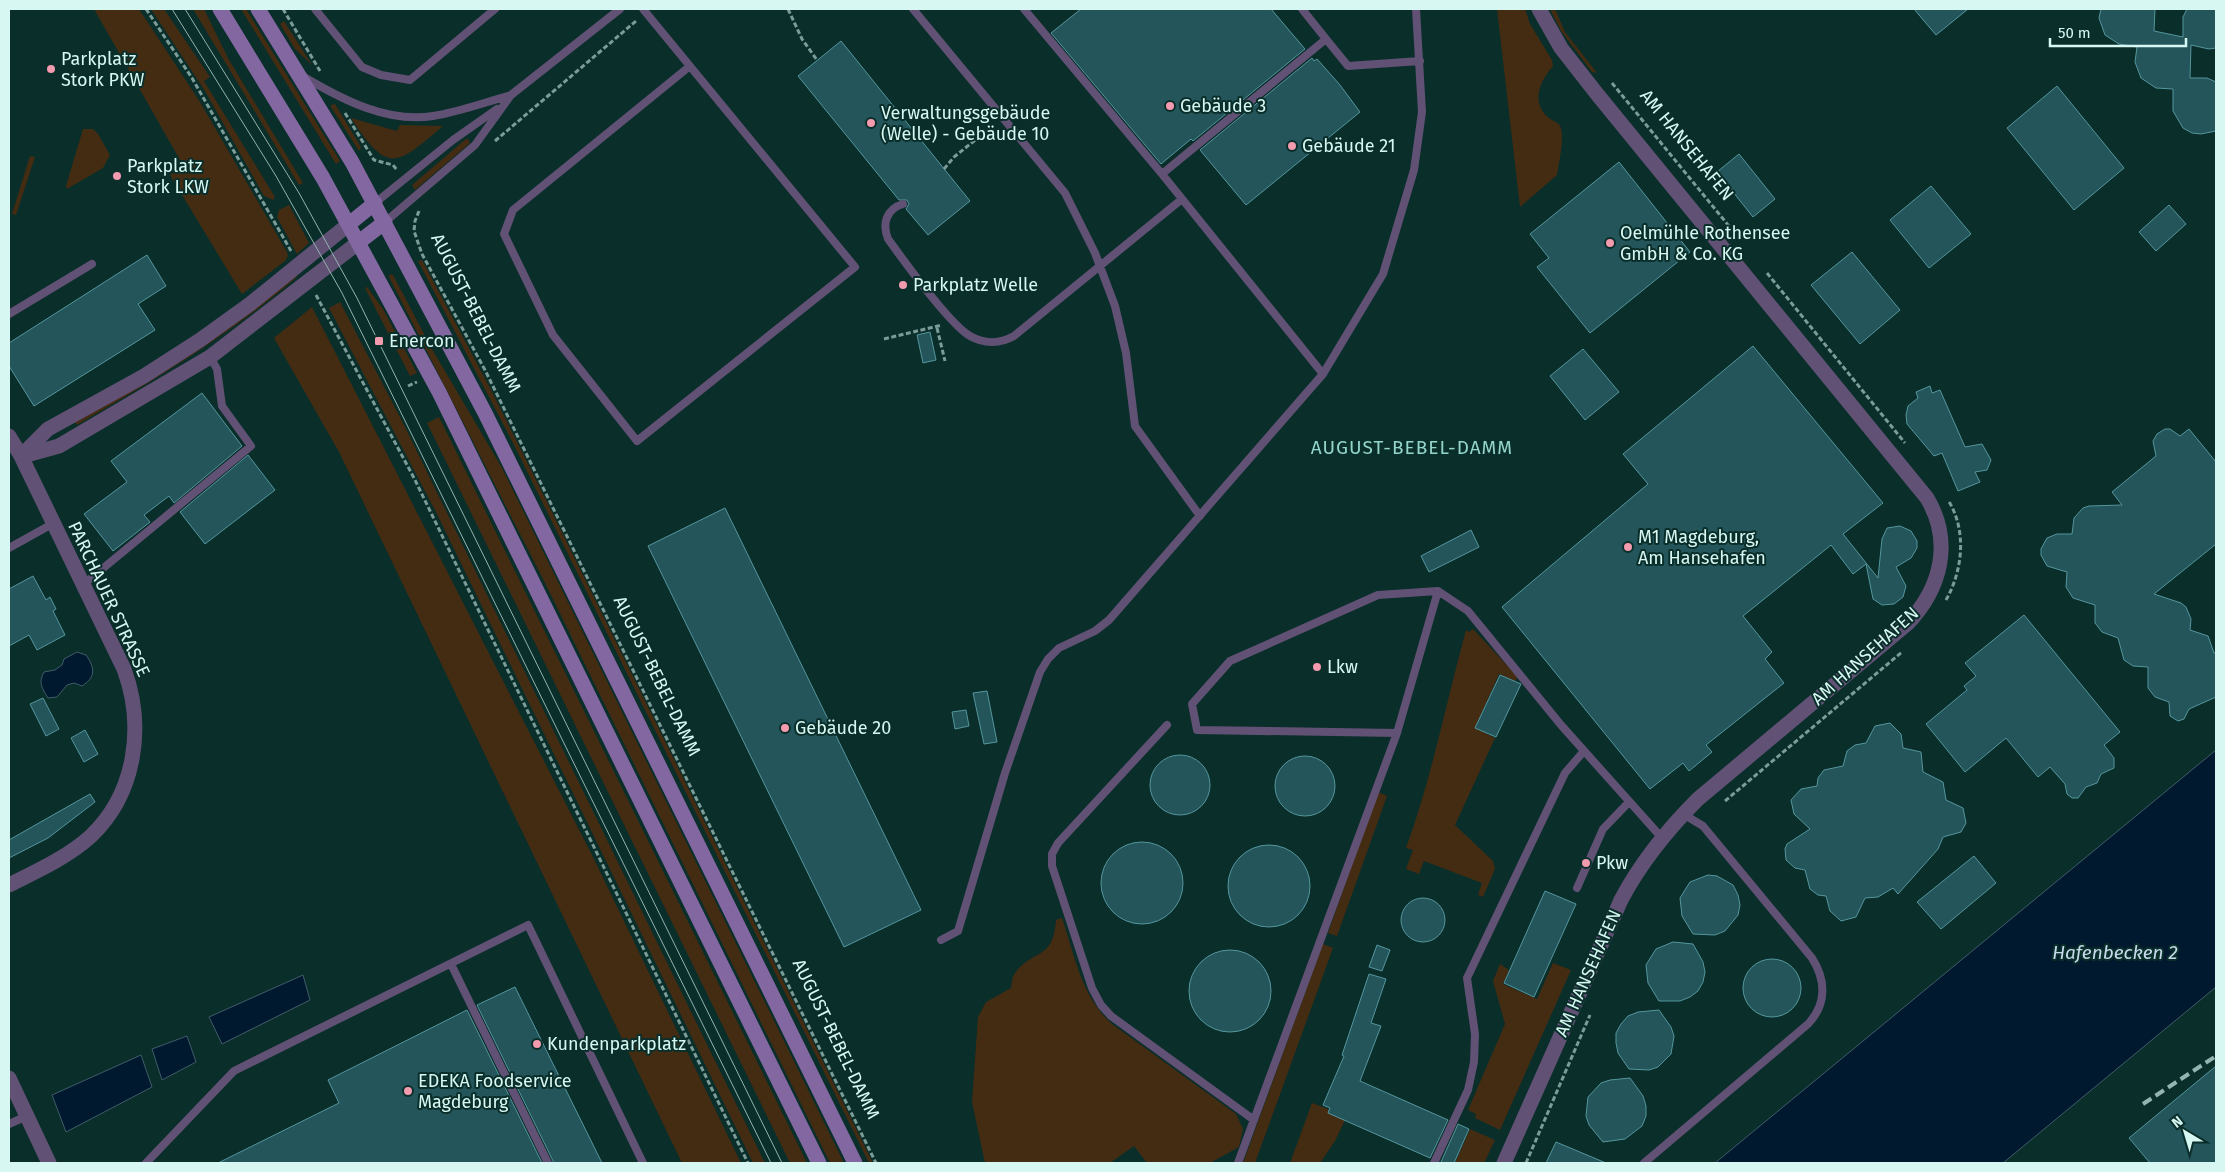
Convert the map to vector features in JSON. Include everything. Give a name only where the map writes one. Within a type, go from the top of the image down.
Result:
[{"type":"main road","points":[[220,9],[349,224],[439,392],[819,1163]]},
{"type":"main road","name":"AUGUST-BEBEL-DAMM","points":[[258,9],[300,75],[385,222],[490,422],[855,1163]]},
{"type":"main road","points":[[349,224],[374,203]]},
{"type":"main road","points":[[359,242],[385,222]]},
{"type":"street","name":"AM HANSEHAFEN","points":[[1504,1163],[1621,900],[1640,867],[1683,814],[1710,788],[1914,617],[1927,599],[1937,577],[1942,557],[1941,536],[1937,520],[1927,498],[1596,94],[1561,48],[1539,9]]},
{"type":"street","points":[[22,456],[48,429],[144,376],[200,340],[250,304],[349,224]]},
{"type":"street","points":[[22,456],[59,446],[210,357],[359,242]]},
{"type":"street","name":"PARCHAUER STRASSE","points":[[9,436],[22,456],[129,681],[135,732],[131,769],[115,805],[90,836],[54,862],[9,885]]},
{"type":"street","points":[[9,1078],[50,1163]]},
{"type":"lane","points":[[315,9],[362,67],[382,75],[410,80],[495,9]]},
{"type":"lane","points":[[385,222],[475,145],[511,95],[620,9]]},
{"type":"lane","points":[[913,9],[1065,193],[1085,231],[1115,306],[1126,353],[1135,426],[1200,516]]},
{"type":"lane","points":[[1024,9],[1162,174],[1323,374]]},
{"type":"lane","points":[[1302,9],[1348,66],[1420,61]]},
{"type":"lane","points":[[941,940],[958,931],[1018,732],[1045,663],[1063,646],[1092,633],[1109,620],[1200,516],[1323,374],[1383,274],[1414,170],[1422,112],[1416,9]]},
{"type":"lane","points":[[645,10],[855,267],[637,441],[553,335],[504,234],[513,210],[690,66]]},
{"type":"lane","points":[[1162,174],[1326,39]]},
{"type":"lane","points":[[300,75],[349,102],[396,115],[434,116],[511,95]]},
{"type":"lane","points":[[374,203],[453,140],[503,106]]},
{"type":"lane","points":[[903,204],[895,207],[887,218],[884,226],[888,239],[965,333],[974,338],[994,343],[1006,340],[1017,333],[1182,199]]},
{"type":"lane","points":[[9,314],[92,264]]},
{"type":"lane","points":[[84,584],[251,446],[222,406],[217,369],[210,357]]},
{"type":"lane","points":[[9,548],[54,523]]},
{"type":"lane","points":[[1238,1163],[1397,733],[1438,592]]},
{"type":"lane","points":[[1397,733],[1197,730],[1192,704],[1230,661],[1378,595],[1438,592],[1468,611],[1584,751],[1662,838]]},
{"type":"lane","points":[[1167,726],[1058,842],[1052,854],[1054,873],[1092,988],[1101,1005],[1111,1016],[1254,1120]]},
{"type":"lane","points":[[1434,1163],[1468,1090],[1474,1062],[1475,1034],[1467,978],[1565,773],[1584,751]]},
{"type":"lane","points":[[1577,888],[1603,829],[1629,802]]},
{"type":"lane","points":[[1644,1163],[1804,1028],[1816,1015],[1823,989],[1820,972],[1812,958],[1704,826],[1683,814]]},
{"type":"lane","points":[[146,1163],[234,1071],[528,925],[643,1163]]},
{"type":"lane","points":[[451,964],[548,1163]]},
{"type":"lane","points":[[9,1124],[27,1116]]},
{"type":"path","points":[[146,9],[192,78],[294,256]]},
{"type":"path","points":[[283,9],[322,75]]},
{"type":"path","points":[[788,9],[802,39],[817,60]]},
{"type":"path","points":[[490,146],[645,10]]},
{"type":"path","name":"AM HANSEHAFEN","points":[[1612,83],[1736,235]]},
{"type":"path","points":[[341,107],[374,160],[393,164],[396,170]]},
{"type":"path","points":[[944,169],[954,157],[1002,117]]},
{"type":"path","points":[[416,206],[419,211],[424,204]]},
{"type":"path","name":"AUGUST-BEBEL-DAMM","points":[[419,211],[415,221],[414,232],[422,254],[485,370],[876,1163]]},
{"type":"path","points":[[1761,266],[1909,448]]},
{"type":"path","points":[[313,289],[414,478],[748,1163]]},
{"type":"path","points":[[884,339],[936,328],[951,318]]},
{"type":"path","points":[[936,328],[945,361]]},
{"type":"path","points":[[408,386],[418,381]]},
{"type":"path","name":"AM HANSEHAFEN","points":[[1943,494],[1957,516],[1961,548],[1956,583],[1944,605]]},
{"type":"path","name":"AM HANSEHAFEN","points":[[1721,804],[1908,647]]},
{"type":"path","name":"AM HANSEHAFEN","points":[[1526,1163],[1592,1009]]},
{"type":"shaded area","points":[[94,9],[139,9],[200,102],[287,252],[288,256],[285,261],[242,294],[170,175],[184,167]]},
{"type":"shaded area","points":[[151,9],[164,9],[210,77],[204,81],[275,197],[273,200],[264,196],[205,91]]},
{"type":"shaded area","points":[[193,9],[204,9],[228,58],[303,183],[299,185]]},
{"type":"shaded area","points":[[241,9],[246,9],[340,161],[336,164]]},
{"type":"shaded area","points":[[1497,9],[1525,9],[1530,24],[1552,60],[1553,66],[1544,78],[1538,98],[1543,112],[1559,124],[1562,133],[1557,175],[1520,207]]},
{"type":"shaded area","points":[[1550,9],[1555,9],[1565,32],[1597,73],[1592,72],[1561,31]]},
{"type":"shaded area","points":[[284,21],[312,65],[295,49],[280,24]]},
{"type":"shaded area","points":[[335,104],[361,147],[359,151],[331,107],[331,105]]},
{"type":"shaded area","points":[[351,118],[397,131],[400,125],[443,126],[414,150],[403,156],[393,158],[384,156],[374,149]]},
{"type":"shaded area","points":[[83,129],[93,129],[110,155],[103,168],[67,189],[66,186]]},
{"type":"shaded area","points":[[466,139],[470,143],[415,190],[412,185]]},
{"type":"shaded area","points":[[30,156],[35,157],[16,215],[12,214]]},
{"type":"shaded area","points":[[289,205],[309,243],[297,254],[277,217],[279,210]]},
{"type":"shaded area","points":[[422,260],[490,388],[547,502],[873,1163],[869,1163],[514,445],[418,261]]},
{"type":"shaded area","points":[[295,273],[297,277],[271,299],[217,338],[135,391],[77,425],[74,421]]},
{"type":"shaded area","points":[[390,274],[393,275],[432,349],[502,468],[844,1163],[830,1163],[545,583],[389,277]]},
{"type":"shaded area","points":[[367,287],[383,309],[417,373],[410,376],[365,288]]},
{"type":"shaded area","points":[[340,302],[404,425],[765,1163],[753,1163],[437,514],[329,308]]},
{"type":"shaded area","points":[[312,307],[593,857],[741,1163],[682,1163],[339,452],[274,338]]},
{"type":"shaded area","points":[[439,417],[807,1163],[790,1163],[427,423]]},
{"type":"shaded area","points":[[1473,629],[1518,677],[1515,681],[1499,674],[1475,728],[1495,738],[1455,825],[1493,861],[1495,869],[1483,897],[1478,895],[1482,883],[1424,861],[1419,874],[1406,869],[1413,850],[1406,848],[1431,767],[1466,630],[1469,632]]},
{"type":"shaded area","points":[[1378,792],[1387,796],[1337,936],[1328,933]]},
{"type":"shaded area","points":[[1062,918],[1080,975],[1101,1013],[1112,1024],[1236,1114],[1243,1129],[1239,1147],[1210,1163],[1147,1163],[1134,1146],[1110,1163],[985,1163],[972,1102],[978,1017],[986,1002],[1011,988],[1014,975],[1022,965],[1047,948],[1054,933],[1056,920]]},
{"type":"shaded area","points":[[1323,944],[1333,948],[1255,1163],[1243,1163]]},
{"type":"shaded area","points":[[1553,963],[1571,970],[1500,1130],[1475,1118],[1476,1114],[1468,1110],[1505,1024],[1493,981],[1500,964],[1509,970],[1503,984],[1537,999]]},
{"type":"shaded area","points":[[1312,1103],[1347,1116],[1335,1141],[1320,1163],[1290,1163]]},
{"type":"shaded area","points":[[1470,1129],[1495,1140],[1484,1163],[1455,1163]]},
{"type":"water","points":[[77,652],[86,655],[91,664],[92,676],[82,686],[74,683],[67,685],[57,697],[48,698],[41,679],[44,672],[55,670],[62,665],[64,659]]},
{"type":"water","name":"Hafenbecken 2","points":[[2216,750],[2216,987],[2003,1163],[1715,1163]]},
{"type":"water","points":[[303,975],[310,1000],[222,1044],[209,1017]]},
{"type":"water","points":[[187,1036],[196,1062],[162,1080],[152,1049]]},
{"type":"water","points":[[141,1055],[152,1087],[66,1132],[52,1095]]},
{"type":"building","name":"Gebäude 3","points":[[1081,9],[1271,9],[1305,49],[1193,141],[1191,139],[1161,164],[1051,33]]},
{"type":"building","points":[[1914,9],[1968,9],[1936,35]]},
{"type":"building","points":[[2101,9],[2155,9],[2154,31],[2183,37],[2183,17],[2187,9],[2216,9],[2216,48],[2209,49],[2191,45],[2190,78],[2207,78],[2216,82],[2216,131],[2201,134],[2192,133],[2183,128],[2173,111],[2173,89],[2156,88],[2141,78],[2135,62],[2137,47],[2119,44],[2105,35],[2099,18]]},
{"type":"building","name":"Verwaltungsgebäude (Welle) - Gebäude 10","points":[[841,41],[970,201],[928,235],[906,209],[909,204],[907,200],[899,200],[798,76]]},
{"type":"building","points":[[1312,58],[1314,61],[1317,59],[1360,112],[1246,205],[1200,150]]},
{"type":"building","points":[[2057,86],[2124,168],[2074,210],[2007,128]]},
{"type":"building","points":[[1739,154],[1775,199],[1753,217],[1717,172]]},
{"type":"building","name":"Oelmühle Rothensee GmbH & Co. KG","points":[[1619,162],[1690,252],[1590,333],[1537,267],[1549,258],[1530,234]]},
{"type":"building","points":[[1931,186],[1971,234],[1929,268],[1890,220]]},
{"type":"building","points":[[2169,205],[2186,224],[2156,251],[2139,232]]},
{"type":"building","points":[[1852,252],[1900,310],[1860,344],[1811,285]]},
{"type":"building","points":[[147,255],[166,286],[138,304],[155,330],[34,406],[9,366],[9,343]]},
{"type":"building","points":[[930,332],[936,360],[923,363],[917,335]]},
{"type":"building","points":[[1753,346],[1883,503],[1843,534],[1878,578],[1882,539],[1887,528],[1900,526],[1911,531],[1917,541],[1917,548],[1911,558],[1896,567],[1906,586],[1903,597],[1894,604],[1882,605],[1873,599],[1866,564],[1853,574],[1831,545],[1743,616],[1772,652],[1765,659],[1784,683],[1706,745],[1712,752],[1689,771],[1683,763],[1650,789],[1502,607],[1648,484],[1623,454]]},
{"type":"building","points":[[1583,349],[1619,392],[1585,420],[1550,376]]},
{"type":"building","points":[[1930,386],[1932,393],[1940,390],[1965,447],[1982,444],[1991,460],[1987,470],[1975,472],[1980,482],[1958,491],[1942,453],[1934,456],[1907,424],[1908,406],[1918,398],[1916,392]]},
{"type":"building","points":[[202,393],[242,446],[174,503],[169,496],[144,515],[150,522],[113,551],[84,514],[127,482],[111,461]]},
{"type":"building","points":[[2165,429],[2170,429],[2180,436],[2189,429],[2216,462],[2216,544],[2154,594],[2181,603],[2186,607],[2191,619],[2190,630],[2208,636],[2214,653],[2216,653],[2216,697],[2189,709],[2184,719],[2178,721],[2170,716],[2169,702],[2155,697],[2148,688],[2148,667],[2133,666],[2124,660],[2118,638],[2102,632],[2095,623],[2095,605],[2073,598],[2066,587],[2067,572],[2047,566],[2041,555],[2041,549],[2047,538],[2057,534],[2072,534],[2074,518],[2083,508],[2089,506],[2122,505],[2112,492],[2156,456],[2153,441],[2157,434]]},
{"type":"building","points":[[248,455],[275,490],[205,544],[180,512]]},
{"type":"building","name":"Gebäude 20","points":[[725,508],[921,910],[844,947],[648,546]]},
{"type":"building","points":[[1471,530],[1479,547],[1429,572],[1421,556]]},
{"type":"building","points":[[33,576],[46,600],[50,597],[56,609],[53,611],[65,635],[37,650],[29,635],[9,646],[9,589]]},
{"type":"building","points":[[2024,615],[2120,732],[2104,745],[2114,758],[2114,768],[2101,774],[2097,783],[2086,787],[2078,798],[2072,798],[2067,794],[2065,784],[2050,767],[2038,777],[2006,738],[1965,772],[1926,724],[1967,690],[1964,686],[1976,676],[1965,663]]},
{"type":"building","points":[[1500,675],[1521,684],[1496,737],[1475,728]]},
{"type":"building","points":[[987,691],[997,742],[984,744],[973,693]]},
{"type":"building","points":[[43,698],[59,729],[46,736],[30,704]]},
{"type":"building","points":[[966,710],[969,726],[955,729],[952,712]]},
{"type":"building","points":[[1890,723],[1901,734],[1903,748],[1921,752],[1923,772],[1943,782],[1946,800],[1963,808],[1966,823],[1961,832],[1943,837],[1938,849],[1898,894],[1893,888],[1878,897],[1865,898],[1856,917],[1841,921],[1830,911],[1826,896],[1818,895],[1810,889],[1805,870],[1795,868],[1786,860],[1785,849],[1787,844],[1810,829],[1794,814],[1791,800],[1801,789],[1817,786],[1818,778],[1824,770],[1843,766],[1847,751],[1855,745],[1866,743],[1875,726]]},
{"type":"building","points":[[85,730],[98,754],[84,762],[71,738]]},
{"type":"building","points":[[1174,755],[1186,755],[1197,760],[1205,768],[1210,779],[1208,797],[1197,810],[1186,815],[1174,815],[1163,810],[1155,802],[1150,791],[1150,779],[1155,768],[1163,760]]},
{"type":"building","points":[[1299,756],[1311,756],[1322,761],[1330,769],[1335,780],[1333,798],[1322,811],[1311,816],[1299,816],[1288,811],[1280,803],[1275,792],[1275,780],[1280,769],[1288,761]]},
{"type":"building","points":[[90,794],[95,802],[48,838],[9,858],[9,840]]},
{"type":"building","points":[[1134,842],[1150,842],[1165,849],[1176,860],[1183,875],[1180,899],[1171,912],[1150,924],[1134,924],[1119,917],[1108,906],[1101,891],[1101,875],[1108,860],[1119,849]]},
{"type":"building","points":[[1269,845],[1285,848],[1298,857],[1307,870],[1310,886],[1307,902],[1298,915],[1285,924],[1269,927],[1253,924],[1240,915],[1231,902],[1228,886],[1231,870],[1240,857],[1253,848]]},
{"type":"building","points":[[1974,856],[1996,883],[1941,929],[1917,902]]},
{"type":"building","points":[[1708,875],[1717,876],[1733,885],[1740,905],[1738,915],[1725,931],[1715,935],[1693,934],[1682,916],[1680,898],[1690,882]]},
{"type":"building","points":[[1545,891],[1576,904],[1534,997],[1504,983]]},
{"type":"building","points":[[1427,898],[1439,904],[1444,911],[1444,929],[1439,936],[1432,941],[1419,942],[1411,939],[1404,932],[1401,916],[1404,908],[1411,901]]},
{"type":"building","points":[[1673,942],[1693,944],[1703,962],[1705,972],[1703,982],[1698,991],[1690,997],[1680,1001],[1659,1001],[1648,983],[1646,965],[1656,949]]},
{"type":"building","points":[[1377,945],[1390,950],[1382,971],[1369,967]]},
{"type":"building","points":[[1222,950],[1238,950],[1253,957],[1264,968],[1271,983],[1268,1007],[1259,1020],[1238,1032],[1222,1032],[1207,1025],[1196,1014],[1189,999],[1189,983],[1196,968],[1207,957]]},
{"type":"building","points":[[1766,959],[1778,959],[1793,967],[1801,982],[1801,994],[1793,1009],[1778,1017],[1766,1017],[1751,1009],[1743,994],[1743,982],[1751,967]]},
{"type":"building","points":[[1369,974],[1386,979],[1371,1023],[1381,1026],[1360,1081],[1448,1120],[1430,1158],[1328,1113],[1330,1108],[1323,1105],[1344,1056],[1342,1055]]},
{"type":"building","points":[[515,987],[602,1163],[554,1163],[477,1005]]},
{"type":"building","name":"EDEKA Foodservice Magdeburg","points":[[467,1010],[542,1163],[218,1163],[339,1103],[328,1080]]},
{"type":"building","points":[[1659,1010],[1671,1027],[1674,1036],[1671,1054],[1658,1067],[1649,1070],[1629,1069],[1618,1053],[1616,1033],[1628,1016],[1638,1012]]},
{"type":"building","points":[[2216,1066],[2216,1163],[2150,1163],[2129,1138]]},
{"type":"building","points":[[1630,1078],[1643,1096],[1646,1106],[1646,1116],[1642,1126],[1625,1139],[1603,1142],[1589,1125],[1586,1116],[1588,1097],[1601,1083]]},
{"type":"building","points":[[1458,1124],[1469,1129],[1454,1163],[1441,1162]]},
{"type":"building","points":[[1556,1142],[1606,1163],[1546,1163]]},
{"type":"tram line","points":[[172,9],[276,176],[342,293],[771,1163]]},
{"type":"tram line","points":[[185,9],[299,193],[357,298],[782,1163]]},
{"type":"railway","points":[[2143,1104],[2216,1056]]},
{"type":"place","name":"Parkplatz Stork PKW","points":[[51,69]]},
{"type":"place","name":"Gebäude 3","points":[[1170,106]]},
{"type":"place","name":"Verwaltungsgebäude (Welle) - Gebäude 10","points":[[871,123]]},
{"type":"place","name":"Gebäude 21","points":[[1292,146]]},
{"type":"place","name":"Parkplatz Stork LKW","points":[[117,176]]},
{"type":"place","name":"Oelmühle Rothensee GmbH & Co. KG","points":[[1610,243]]},
{"type":"place","name":"Parkplatz Welle","points":[[903,285]]},
{"type":"place","name":"Enercon","points":[[379,341]]},
{"type":"place","name":"M1 Magdeburg, Am Hansehafen","points":[[1628,547]]},
{"type":"place","name":"Lkw","points":[[1317,667]]},
{"type":"place","name":"Gebäude 20","points":[[785,728]]},
{"type":"place","name":"Pkw","points":[[1586,863]]},
{"type":"place","name":"Kundenparkplatz","points":[[537,1044]]},
{"type":"place","name":"EDEKA Foodservice Magdeburg","points":[[408,1091]]},
{"type":"district","name":"AUGUST-BEBEL-DAMM","points":[[1412,447]]}]
